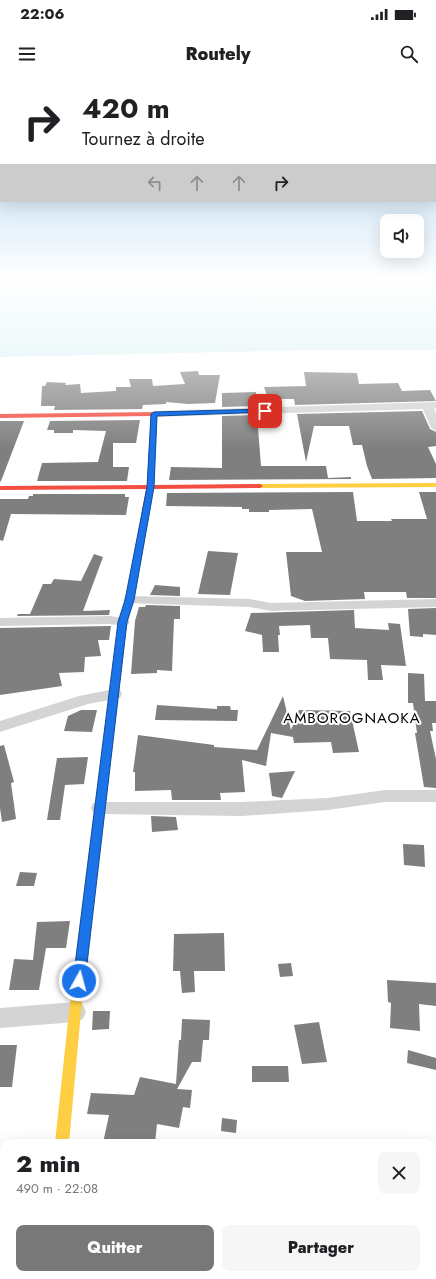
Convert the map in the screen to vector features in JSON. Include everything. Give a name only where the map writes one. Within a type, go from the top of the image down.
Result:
[{"type":"street","points":[[0,416],[154,414],[431,405],[436,428]]},
{"type":"street","points":[[62,1139],[75,1012],[123,622],[130,600],[150,487],[154,414]]},
{"type":"street","points":[[0,488],[436,485]]},
{"type":"street","points":[[130,600],[250,603],[270,607],[436,604]]},
{"type":"street","points":[[0,622],[110,620],[123,622]]},
{"type":"street","points":[[0,727],[84,700],[114,694]]},
{"type":"street","points":[[100,808],[242,809],[328,804],[385,796],[436,796]]},
{"type":"street","points":[[0,1018],[75,1012]]},
{"type":"water","points":[[0,337],[436,337],[436,350],[314,350],[0,357]]},
{"type":"building","points":[[198,371],[199,375],[220,375],[215,403],[188,404],[166,402],[166,404],[143,405],[142,409],[54,410],[55,406],[41,406],[42,386],[45,386],[47,382],[66,383],[65,385],[80,384],[81,393],[116,391],[116,387],[131,387],[129,379],[152,379],[153,386],[185,384],[180,372]]},
{"type":"building","points":[[304,372],[357,373],[359,384],[398,383],[402,391],[430,390],[436,401],[295,405],[294,399],[268,399],[264,387],[306,386]]},
{"type":"building","points":[[256,392],[257,406],[222,407],[222,393]]},
{"type":"building","points":[[422,411],[430,429],[436,432],[436,446],[428,447],[436,464],[436,478],[372,479],[362,445],[353,445],[349,426],[314,426],[306,462],[297,414]]},
{"type":"building","points":[[257,415],[261,466],[326,466],[328,478],[351,477],[351,479],[169,480],[171,467],[222,468],[222,416]]},
{"type":"building","points":[[140,420],[136,443],[113,443],[113,467],[129,467],[127,481],[37,481],[42,463],[98,462],[106,431],[73,430],[73,433],[54,433],[54,430],[47,430],[50,421]]},
{"type":"building","points":[[0,421],[24,421],[0,482]]},
{"type":"building","points":[[353,492],[357,521],[392,521],[391,519],[427,519],[419,492],[436,492],[436,598],[407,598],[406,592],[364,592],[365,599],[305,601],[291,596],[286,552],[322,552],[312,509],[249,512],[249,509],[242,509],[242,507],[166,506],[167,493]]},
{"type":"building","points":[[33,494],[125,494],[125,497],[129,497],[126,515],[11,514],[3,541],[0,540],[0,499],[28,499],[29,496],[33,496]]},
{"type":"building","points":[[208,551],[238,553],[230,595],[198,594]]},
{"type":"building","points":[[94,554],[103,557],[83,611],[110,610],[109,615],[17,616],[18,614],[30,614],[43,584],[51,584],[54,579],[81,581]]},
{"type":"building","points":[[155,585],[180,587],[180,596],[150,595]]},
{"type":"building","points":[[146,605],[180,606],[180,619],[174,619],[172,671],[157,670],[157,673],[131,674],[135,621],[139,607],[145,607]]},
{"type":"building","points":[[436,608],[436,635],[423,634],[423,637],[410,636],[408,609]]},
{"type":"building","points":[[354,610],[355,628],[389,630],[388,623],[400,624],[406,666],[381,665],[383,680],[368,680],[367,660],[330,659],[328,638],[311,638],[310,625],[279,626],[279,652],[263,652],[262,635],[245,631],[251,613]]},
{"type":"building","points":[[111,626],[109,640],[98,640],[101,656],[85,657],[84,672],[59,673],[62,686],[0,695],[0,628]]},
{"type":"building","points":[[408,673],[424,674],[425,701],[436,701],[436,723],[432,723],[433,731],[430,731],[436,759],[436,788],[424,787],[415,733],[417,733],[413,703],[408,703]]},
{"type":"building","points":[[283,696],[291,730],[299,710],[350,711],[359,752],[333,753],[331,742],[294,743],[293,737],[271,733],[266,766],[242,760],[245,792],[220,793],[221,800],[172,800],[171,790],[135,791],[135,772],[133,772],[138,735],[214,745],[214,747],[257,750]]},
{"type":"building","points":[[157,705],[217,709],[217,706],[230,706],[231,710],[238,710],[237,721],[155,720]]},
{"type":"building","points":[[81,710],[97,710],[92,732],[64,731],[68,716]]},
{"type":"building","points":[[4,745],[14,782],[11,783],[16,819],[2,822],[0,808],[0,746]]},
{"type":"building","points":[[88,757],[84,784],[65,785],[60,820],[47,820],[57,758]]},
{"type":"building","points":[[295,771],[282,798],[272,796],[269,773]]},
{"type":"building","points":[[151,816],[176,817],[178,830],[152,832]]},
{"type":"building","points":[[403,844],[424,845],[425,867],[404,865]]},
{"type":"building","points":[[20,872],[37,873],[34,886],[16,886]]},
{"type":"building","points":[[70,921],[66,948],[46,948],[39,990],[9,990],[14,959],[33,960],[37,922]]},
{"type":"building","points":[[224,933],[225,971],[194,971],[195,992],[182,993],[180,971],[173,971],[174,934]]},
{"type":"building","points":[[291,963],[293,976],[280,977],[278,964]]},
{"type":"building","points":[[387,980],[436,983],[436,1006],[419,1004],[420,1031],[390,1028],[391,1003],[388,1002]]},
{"type":"building","points":[[93,1011],[110,1011],[109,1029],[92,1030]]},
{"type":"building","points":[[182,1019],[210,1020],[209,1040],[203,1040],[201,1062],[192,1062],[177,1089],[192,1090],[190,1108],[183,1107],[179,1128],[157,1124],[155,1139],[104,1139],[109,1115],[87,1114],[91,1093],[134,1095],[140,1077],[176,1084],[179,1040],[181,1040]]},
{"type":"building","points":[[319,1022],[327,1062],[302,1064],[294,1025]]},
{"type":"building","points":[[0,1045],[17,1045],[12,1087],[0,1087]]},
{"type":"building","points":[[408,1050],[436,1058],[436,1070],[407,1063]]},
{"type":"building","points":[[252,1066],[288,1066],[289,1082],[252,1082]]},
{"type":"building","points":[[222,1118],[237,1120],[236,1133],[221,1131]]},
{"type":"traffic: fast","points":[[94,856],[123,622],[130,600],[135,573]]},
{"type":"traffic: slow","points":[[260,486],[436,485]]},
{"type":"traffic: slow","points":[[62,1139],[75,1012],[94,856]]},
{"type":"traffic: jam","points":[[0,416],[154,414],[150,487],[135,573]]},
{"type":"traffic: jam","points":[[0,488],[260,486]]},
{"type":"district","name":"AMBOROGNAOKA","points":[[352,718]]},
{"type":"route","points":[[79,981],[123,622],[130,600],[150,487],[154,414],[265,411]]}]
